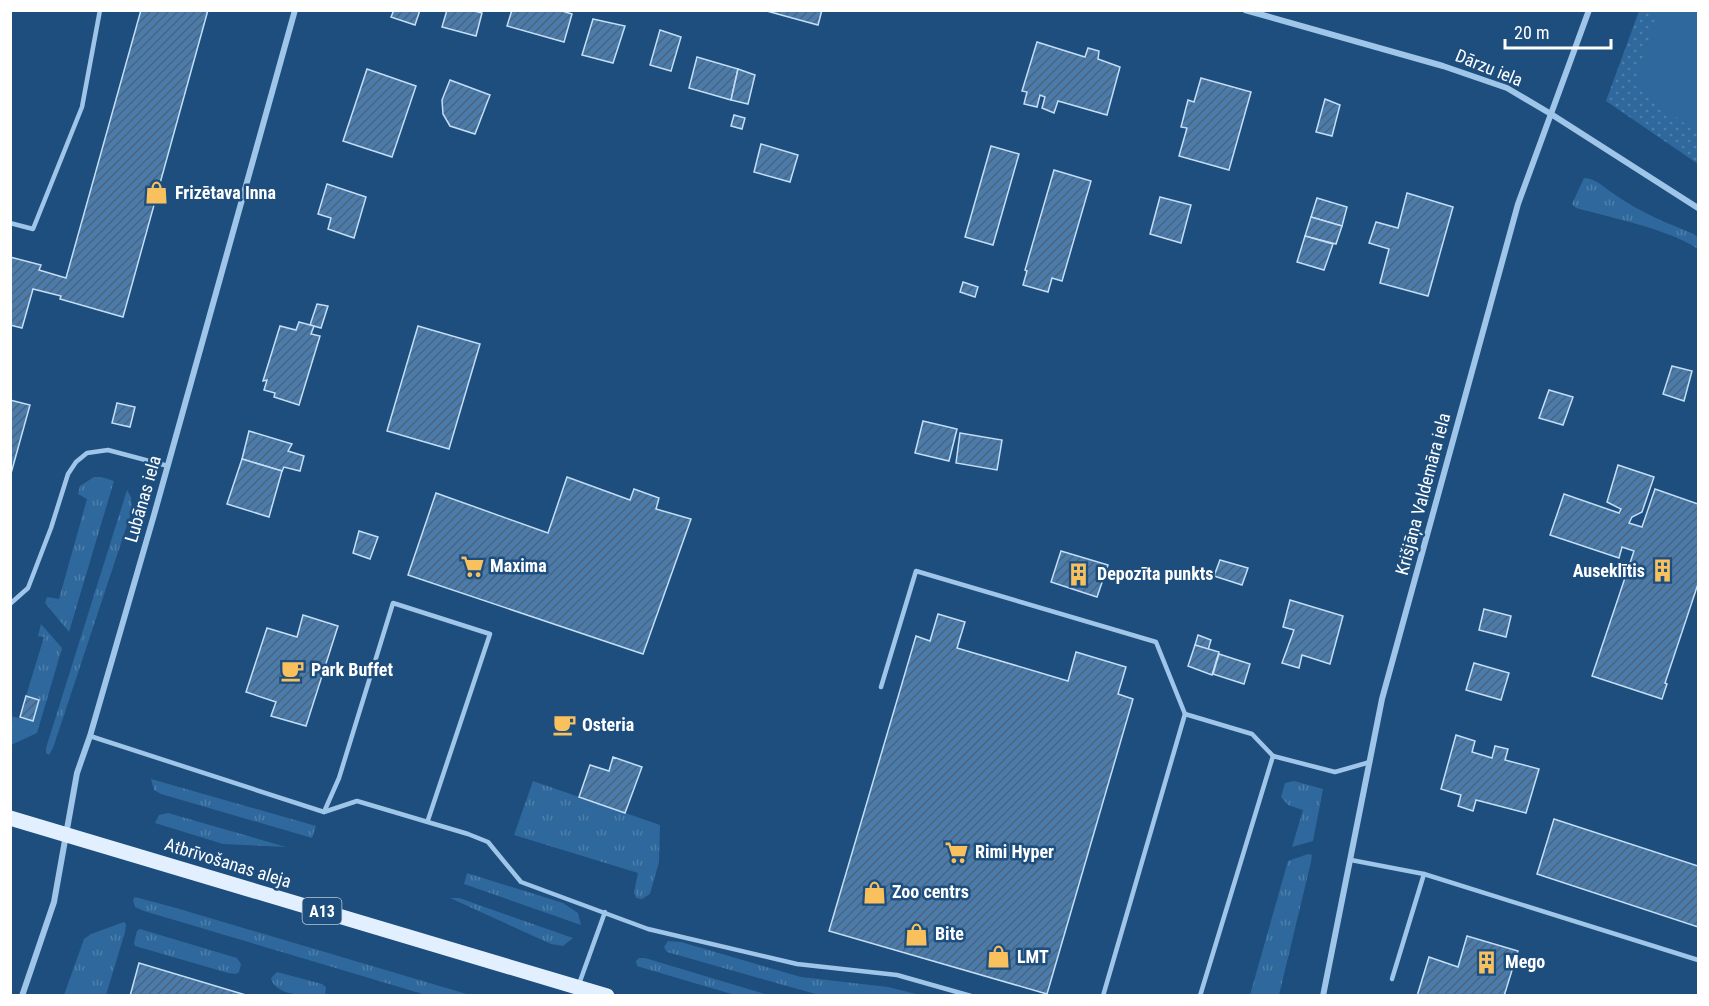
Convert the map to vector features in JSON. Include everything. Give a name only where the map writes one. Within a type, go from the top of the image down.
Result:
[{"type":"main road","name":"Atbrīvošanas aleja","points":[[10,818],[607,996]]},
{"type":"street","name":"Lubānas iela","points":[[22,996],[54,902],[77,773],[90,736],[168,466],[295,10]]},
{"type":"street","name":"Dārzu iela","points":[[1245,10],[1443,66],[1506,88],[1551,114],[1698,208]]},
{"type":"street","name":"Krišjāņa Valdemāra iela","points":[[1323,996],[1382,699],[1518,204],[1589,10]]},
{"type":"lane","points":[[10,223],[33,229],[82,107],[100,10]]},
{"type":"lane","points":[[10,604],[28,588],[51,528],[68,474],[76,462],[87,453],[108,450],[168,466]]},
{"type":"lane","points":[[881,687],[916,571],[1156,642],[1185,714],[1103,996]]},
{"type":"lane","points":[[324,812],[339,778],[393,603],[490,634],[428,820]]},
{"type":"lane","points":[[1185,714],[1252,734],[1273,756],[1335,772],[1370,762]]},
{"type":"lane","points":[[90,736],[324,812],[357,801],[428,820],[488,842],[522,882],[648,929],[797,964],[897,975],[971,996]]},
{"type":"lane","points":[[1200,996],[1273,756]]},
{"type":"lane","points":[[1351,860],[1424,874],[1698,960]]},
{"type":"lane","points":[[1392,980],[1424,874]]},
{"type":"lane","points":[[578,987],[605,912]]},
{"type":"green space","points":[[1639,11],[1698,11],[1698,164],[1606,101]]},
{"type":"green space","points":[[1658,11],[1698,11],[1698,131],[1688,126],[1635,85]]},
{"type":"green space","points":[[1584,178],[1597,182],[1645,213],[1694,234],[1698,238],[1698,249],[1656,230],[1576,208],[1572,204]]},
{"type":"green space","points":[[94,477],[114,481],[69,632],[45,603],[47,597],[59,599],[87,499],[78,494],[80,486]]},
{"type":"green space","points":[[127,490],[131,497],[132,510],[49,755],[46,753],[46,748]]},
{"type":"green space","points":[[41,624],[62,648],[37,733],[11,745],[10,716],[33,721],[26,696],[44,637],[38,636]]},
{"type":"green space","points":[[151,779],[316,826],[312,838],[161,794],[154,790]]},
{"type":"green space","points":[[533,781],[660,825],[659,862],[650,894],[642,899],[636,898],[634,892],[638,873],[514,835]]},
{"type":"green space","points":[[1294,781],[1323,789],[1313,841],[1292,847],[1303,810],[1288,805],[1281,797],[1285,783]]},
{"type":"green space","points":[[168,813],[286,847],[223,844],[155,823],[159,815]]},
{"type":"green space","points":[[1308,854],[1312,855],[1311,862],[1279,995],[1250,995],[1288,861]]},
{"type":"green space","points":[[467,873],[563,903],[578,913],[581,925],[464,884]]},
{"type":"green space","points":[[135,897],[470,995],[426,995],[144,911],[135,907],[133,900]]},
{"type":"green space","points":[[450,898],[459,898],[573,938],[563,946],[551,944]]},
{"type":"green space","points":[[124,922],[125,932],[106,995],[64,995],[84,939],[91,934]]},
{"type":"green space","points":[[140,929],[237,958],[241,964],[239,972],[228,973],[135,946],[137,931]]},
{"type":"green space","points":[[668,941],[681,942],[801,977],[888,987],[920,995],[819,995],[667,952],[664,947]]},
{"type":"green space","points":[[639,958],[768,995],[735,995],[637,966],[636,961]]},
{"type":"green space","points":[[277,972],[322,984],[326,987],[325,995],[294,994],[279,989],[271,978]]},
{"type":"building","points":[[141,10],[208,10],[123,317],[33,289],[22,328],[10,325],[10,257],[41,265],[39,270],[66,278]]},
{"type":"building","points":[[394,10],[420,10],[415,25],[391,17]]},
{"type":"building","points":[[447,10],[471,10],[482,13],[476,36],[442,27]]},
{"type":"building","points":[[512,10],[559,10],[572,14],[564,42],[507,26]]},
{"type":"building","points":[[763,10],[822,10],[818,25]]},
{"type":"building","points":[[593,19],[625,26],[613,63],[582,55]]},
{"type":"building","points":[[660,30],[681,37],[671,71],[650,65]]},
{"type":"building","points":[[1037,42],[1085,57],[1088,48],[1099,51],[1098,59],[1120,67],[1107,115],[1058,101],[1054,113],[1042,108],[1045,97],[1040,95],[1037,107],[1024,104],[1027,92],[1022,91]]},
{"type":"building","points":[[697,57],[738,69],[731,100],[689,88]]},
{"type":"building","points":[[367,69],[416,86],[392,157],[343,141]]},
{"type":"building","points":[[738,69],[755,75],[748,104],[731,100]]},
{"type":"building","points":[[1201,78],[1251,92],[1229,170],[1179,156],[1187,128],[1181,127],[1188,100],[1194,102]]},
{"type":"building","points":[[450,80],[490,95],[475,134],[450,126],[443,114],[442,100]]},
{"type":"building","points":[[1325,99],[1340,105],[1332,136],[1316,132]]},
{"type":"building","points":[[734,115],[745,118],[742,129],[731,126]]},
{"type":"building","points":[[761,144],[798,155],[790,182],[754,172]]},
{"type":"building","points":[[991,146],[1019,154],[993,245],[965,237]]},
{"type":"building","points":[[1054,170],[1091,181],[1062,281],[1052,278],[1048,292],[1023,285],[1027,271],[1025,270]]},
{"type":"building","points":[[327,184],[366,197],[354,238],[328,229],[331,218],[318,214]]},
{"type":"building","points":[[1407,193],[1453,207],[1428,296],[1380,283],[1389,249],[1369,243],[1376,222],[1398,228]]},
{"type":"building","points":[[1160,197],[1191,205],[1181,243],[1150,234]]},
{"type":"building","points":[[1317,198],[1347,207],[1342,226],[1311,217]]},
{"type":"building","points":[[1311,217],[1342,226],[1336,244],[1305,236]]},
{"type":"building","points":[[1305,236],[1333,244],[1324,270],[1297,262]]},
{"type":"building","points":[[963,282],[978,287],[975,297],[960,292]]},
{"type":"building","points":[[317,304],[328,306],[321,328],[310,325]]},
{"type":"building","points":[[299,322],[314,326],[311,334],[320,336],[299,405],[274,397],[275,393],[264,390],[267,380],[263,381],[280,326],[296,330]]},
{"type":"building","points":[[418,326],[480,344],[449,449],[387,431]]},
{"type":"building","points":[[1672,366],[1692,371],[1684,401],[1663,394]]},
{"type":"building","points":[[1549,390],[1573,397],[1563,425],[1539,418]]},
{"type":"building","points":[[10,400],[30,405],[10,477]]},
{"type":"building","points":[[117,403],[135,407],[130,427],[112,423]]},
{"type":"building","points":[[923,421],[957,429],[949,461],[915,453]]},
{"type":"building","points":[[249,431],[292,444],[288,451],[304,456],[300,471],[284,467],[282,471],[242,459]]},
{"type":"building","points":[[960,433],[1002,440],[997,470],[956,463]]},
{"type":"building","points":[[242,459],[282,471],[269,517],[227,504]]},
{"type":"building","name":"Auseklītis","points":[[1618,465],[1654,477],[1642,512],[1632,517],[1629,523],[1642,527],[1655,489],[1698,504],[1698,584],[1665,683],[1667,684],[1662,699],[1592,676],[1634,551],[1622,547],[1619,558],[1550,535],[1564,494],[1619,513],[1621,509],[1607,502]]},
{"type":"building","points":[[567,477],[630,500],[634,489],[659,498],[656,509],[691,519],[643,654],[408,575],[436,493],[548,533]]},
{"type":"building","points":[[359,531],[378,537],[370,559],[353,553]]},
{"type":"building","name":"Depozīta punkts","points":[[1061,551],[1108,565],[1097,597],[1051,582]]},
{"type":"building","points":[[1220,560],[1248,568],[1242,585],[1214,576]]},
{"type":"building","points":[[1290,600],[1343,616],[1330,664],[1302,655],[1299,668],[1282,663],[1294,630],[1283,627]]},
{"type":"building","points":[[1484,609],[1511,616],[1506,637],[1479,630]]},
{"type":"building","points":[[938,614],[965,622],[957,648],[1068,681],[1076,652],[1126,667],[1118,694],[1133,699],[1047,994],[829,931],[916,636],[930,641]]},
{"type":"building","points":[[303,615],[338,626],[306,726],[271,716],[276,702],[246,692],[267,628],[297,637]]},
{"type":"building","points":[[1198,635],[1211,640],[1208,650],[1195,645]]},
{"type":"building","points":[[1195,645],[1219,652],[1212,675],[1188,666]]},
{"type":"building","points":[[1219,654],[1250,664],[1244,684],[1213,674]]},
{"type":"building","points":[[1474,663],[1509,673],[1501,700],[1466,690]]},
{"type":"building","points":[[26,696],[39,700],[33,721],[20,717]]},
{"type":"building","points":[[1456,735],[1475,741],[1472,752],[1492,758],[1495,746],[1508,749],[1505,760],[1539,769],[1526,813],[1476,800],[1473,811],[1458,806],[1461,795],[1441,789]]},
{"type":"building","points":[[613,757],[642,767],[625,813],[579,797],[590,765],[609,771]]},
{"type":"building","points":[[1554,819],[1698,866],[1698,927],[1537,874]]},
{"type":"building","name":"Mego","points":[[1467,936],[1518,951],[1504,996],[1417,996],[1429,957],[1458,967]]},
{"type":"building","points":[[139,963],[249,996],[130,996]]},
{"type":"place","name":"Frizētava Inna","points":[[157,193]]},
{"type":"place","name":"Maxima","points":[[472,566]]},
{"type":"place","name":"Auseklītis","points":[[1663,571]]},
{"type":"place","name":"Depozīta punkts","points":[[1079,574]]},
{"type":"place","name":"Park Buffet","points":[[293,670]]},
{"type":"place","name":"Osteria","points":[[564,725]]},
{"type":"place","name":"Rimi Hyper","points":[[957,852]]},
{"type":"place","name":"Zoo centrs","points":[[874,892]]},
{"type":"place","name":"Bite","points":[[917,934]]},
{"type":"place","name":"LMT","points":[[999,957]]},
{"type":"place","name":"Mego","points":[[1487,962]]}]
